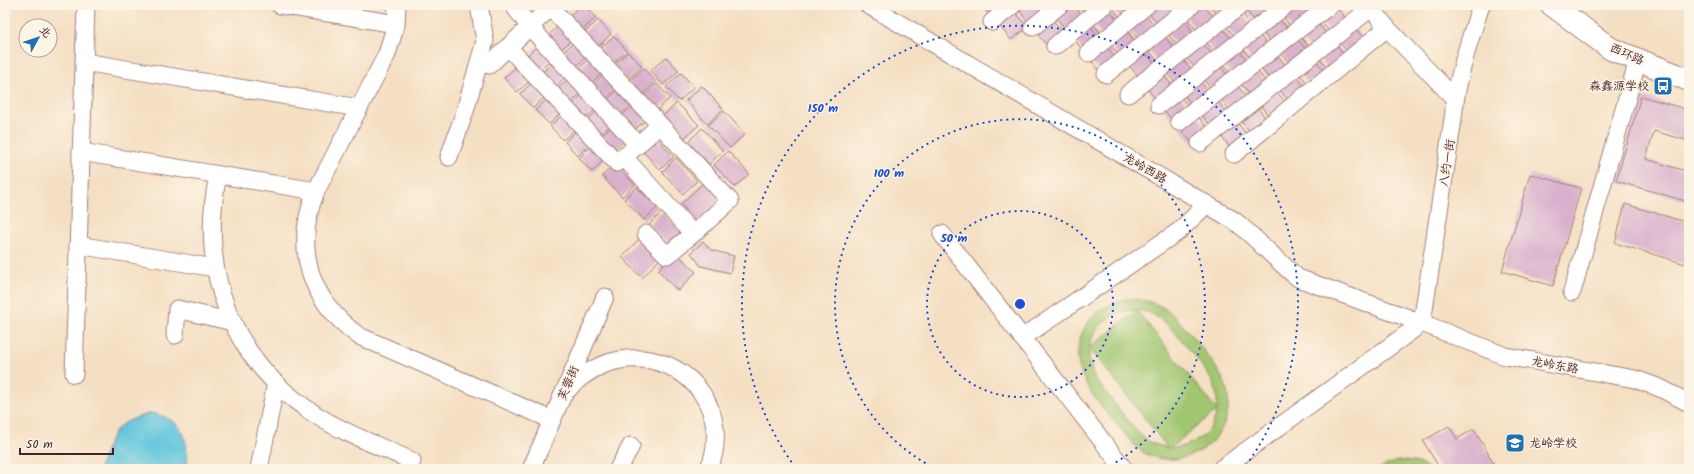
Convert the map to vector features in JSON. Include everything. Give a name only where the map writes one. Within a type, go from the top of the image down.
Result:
[{"type":"main road","name":"西环路","points":[[1552,5],[1611,49],[1689,80]]},
{"type":"main road","name":"西环路","points":[[1569,5],[1616,38],[1649,54],[1689,68]]},
{"type":"street","points":[[74,374],[86,5]]},
{"type":"street","points":[[280,5],[298,6],[396,24]]},
{"type":"street","points":[[397,5],[396,24],[387,54],[316,191],[311,204],[305,231],[307,258],[314,284],[324,302],[337,319],[359,336],[552,420]]},
{"type":"street","points":[[450,158],[466,111],[485,41],[479,5]]},
{"type":"street","points":[[514,5],[530,27],[638,144]]},
{"type":"street","name":"龙岭西路","points":[[868,5],[1235,221],[1257,239],[1283,266],[1298,278],[1422,323]]},
{"type":"street","points":[[992,22],[1013,5]]},
{"type":"street","points":[[1034,27],[1060,5]]},
{"type":"street","points":[[1054,46],[1104,5]]},
{"type":"street","points":[[1089,53],[1147,5]]},
{"type":"street","points":[[1106,74],[1192,5]]},
{"type":"street","points":[[1128,94],[1241,5]]},
{"type":"street","points":[[1159,105],[1286,5]]},
{"type":"street","points":[[1179,122],[1330,5]]},
{"type":"street","name":"八约一街","points":[[1422,323],[1455,99],[1470,38],[1482,5]]},
{"type":"street","points":[[489,65],[552,6],[730,201],[667,255],[646,234]]},
{"type":"street","points":[[1200,143],[1370,6],[1387,28],[1455,99]]},
{"type":"street","points":[[1234,154],[1387,28]]},
{"type":"street","points":[[508,47],[617,163],[660,125]]},
{"type":"street","points":[[1572,292],[1638,60]]},
{"type":"street","points":[[84,62],[359,108]]},
{"type":"street","points":[[81,152],[316,191]]},
{"type":"street","points":[[624,157],[693,234]]},
{"type":"street","points":[[218,175],[214,193],[211,232],[215,268],[220,288],[233,322],[244,343],[256,360],[276,383],[299,403],[334,425],[412,461],[408,469]]},
{"type":"street","points":[[1022,338],[1179,231],[1207,204]]},
{"type":"street","points":[[942,234],[1124,469]]},
{"type":"street","points":[[78,245],[215,268]]},
{"type":"street","name":"芙蓉街","points":[[531,469],[604,297]]},
{"type":"street","points":[[175,335],[177,309],[233,322]]},
{"type":"street","points":[[1221,469],[1422,323]]},
{"type":"street","name":"龙岭东路","points":[[1422,323],[1505,356],[1635,379],[1660,388],[1689,403]]},
{"type":"street","points":[[562,396],[581,377],[605,364],[618,360],[641,358],[652,360],[674,368],[684,374],[700,390],[711,410],[715,433],[715,444],[713,456],[708,469]]},
{"type":"street","points":[[259,469],[276,383]]},
{"type":"street","points":[[618,469],[631,446]]},
{"type":"green space","points":[[1126,299],[1144,300],[1154,303],[1170,312],[1202,348],[1223,379],[1226,387],[1228,404],[1225,420],[1218,434],[1207,446],[1194,454],[1179,459],[1162,459],[1146,454],[1136,447],[1128,438],[1107,414],[1088,388],[1078,360],[1079,345],[1084,329],[1096,313]],"holes":[[[1136,310],[1089,348],[1096,332],[1106,320],[1112,316],[1127,311]],[[1137,311],[1144,311],[1156,316],[1174,331],[1210,377],[1216,392],[1217,410]],[[1090,349],[1168,448],[1151,443],[1136,431],[1093,376],[1089,358]],[[1216,411],[1215,419],[1211,426],[1200,438],[1186,445],[1170,448]]]},
{"type":"green space","points":[[1398,461],[1415,462],[1430,469],[1379,469]]},
{"type":"water","points":[[152,413],[173,421],[183,432],[188,469],[99,469],[115,431],[128,421]]},
{"type":"building","points":[[581,5],[584,5],[596,18],[580,32],[567,18]]},
{"type":"building","points":[[981,5],[1008,5],[992,18]]},
{"type":"building","points":[[1023,5],[1042,5],[1047,11],[1030,24],[1018,9]]},
{"type":"building","points":[[1066,5],[1073,5],[1083,17],[1066,30],[1054,15]]},
{"type":"building","points":[[1078,5],[1097,5],[1086,14]]},
{"type":"building","points":[[1110,5],[1137,5],[1123,20]]},
{"type":"building","points":[[1154,5],[1170,5],[1176,12],[1160,26],[1147,11]]},
{"type":"building","points":[[1199,5],[1203,5],[1215,18],[1198,32],[1186,17]]},
{"type":"building","points":[[1209,5],[1231,5],[1218,16]]},
{"type":"building","points":[[1245,5],[1269,5],[1272,9],[1256,22],[1243,7]]},
{"type":"building","points":[[1292,5],[1301,5],[1310,16],[1293,29],[1281,14]]},
{"type":"building","points":[[1335,5],[1347,20],[1331,33],[1318,18]]},
{"type":"building","points":[[1107,7],[1120,23],[1103,36],[1091,21]]},
{"type":"building","points":[[1239,10],[1252,25],[1236,38],[1223,23]]},
{"type":"building","points":[[1015,12],[1028,27],[1011,40],[999,25]]},
{"type":"building","points":[[1144,13],[1157,28],[1140,41],[1127,26]]},
{"type":"building","points":[[1277,16],[1290,32],[1273,45],[1261,30]]},
{"type":"building","points":[[1051,18],[1064,33],[1047,46],[1035,31]]},
{"type":"building","points":[[1183,19],[1195,34],[1179,47],[1166,32]]},
{"type":"building","points":[[598,20],[611,34],[596,49],[583,34]]},
{"type":"building","points":[[1315,20],[1328,36],[1311,49],[1298,34]]},
{"type":"building","points":[[1088,23],[1100,39],[1084,52],[1072,37]]},
{"type":"building","points":[[560,24],[573,38],[558,53],[545,39]]},
{"type":"building","points":[[1220,26],[1233,41],[1216,55],[1204,39]]},
{"type":"building","points":[[1354,26],[1366,42],[1350,55],[1337,39]]},
{"type":"building","points":[[1125,29],[1137,44],[1121,57],[1108,42]]},
{"type":"building","points":[[1257,32],[1270,48],[1253,61],[1241,46]]},
{"type":"building","points":[[1163,35],[1176,50],[1159,63],[1147,48]]},
{"type":"building","points":[[614,36],[627,51],[611,65],[598,51]]},
{"type":"building","points":[[1295,36],[1307,51],[1291,65],[1278,49]]},
{"type":"building","points":[[576,40],[589,54],[573,69],[560,55]]},
{"type":"building","points":[[1201,41],[1213,56],[1197,70],[1184,55]]},
{"type":"building","points":[[1334,42],[1346,57],[1330,70],[1317,55]]},
{"type":"building","points":[[539,44],[552,58],[537,73],[524,59]]},
{"type":"building","points":[[1105,45],[1118,60],[1102,74],[1089,58]]},
{"type":"building","points":[[1237,48],[1250,64],[1233,77],[1221,61]]},
{"type":"building","points":[[1144,51],[1157,66],[1140,79],[1128,64]]},
{"type":"building","points":[[628,52],[642,66],[626,81],[613,66]]},
{"type":"building","points":[[1275,52],[1287,67],[1271,81],[1258,65]]},
{"type":"building","points":[[591,57],[605,71],[589,85],[576,71]]},
{"type":"building","points":[[666,57],[679,71],[663,85],[650,71]]},
{"type":"building","points":[[1181,57],[1194,73],[1178,86],[1165,71]]},
{"type":"building","points":[[1314,58],[1326,73],[1310,86],[1297,71]]},
{"type":"building","points":[[555,60],[568,74],[553,89],[540,75]]},
{"type":"building","points":[[520,63],[533,78],[517,92],[504,78]]},
{"type":"building","points":[[1218,63],[1230,79],[1214,92],[1201,77]]},
{"type":"building","points":[[643,68],[656,82],[641,96],[628,82]]},
{"type":"building","points":[[1255,68],[1267,83],[1251,96],[1239,81]]},
{"type":"building","points":[[606,72],[619,87],[604,101],[591,87]]},
{"type":"building","points":[[681,73],[694,87],[679,101],[666,87]]},
{"type":"building","points":[[1162,73],[1175,89],[1158,102],[1146,87]]},
{"type":"building","points":[[1294,73],[1306,89],[1290,102],[1277,87]]},
{"type":"building","points":[[570,77],[584,91],[568,105],[555,91]]},
{"type":"building","points":[[1198,79],[1211,94],[1194,108],[1182,92]]},
{"type":"building","points":[[535,80],[548,94],[533,108],[520,94]]},
{"type":"building","points":[[1235,83],[1248,99],[1231,112],[1219,96]]},
{"type":"building","points":[[657,84],[670,98],[655,112],[642,98]]},
{"type":"building","points":[[702,86],[723,109],[707,124],[686,100]]},
{"type":"building","points":[[621,88],[634,102],[618,117],[605,102]]},
{"type":"building","points":[[1274,89],[1287,104],[1270,118],[1258,102]]},
{"type":"building","points":[[585,92],[598,107],[583,121],[570,107]]},
{"type":"building","points":[[1179,95],[1191,110],[1175,123],[1162,108]]},
{"type":"building","points":[[551,96],[564,110],[549,124],[535,110]]},
{"type":"building","points":[[1641,96],[1689,110],[1689,141],[1654,131],[1646,159],[1689,172],[1689,202],[1616,181]]},
{"type":"building","points":[[1216,99],[1228,114],[1212,127],[1199,112]]},
{"type":"building","points":[[677,103],[699,125],[684,138],[663,116]]},
{"type":"building","points":[[635,104],[648,118],[632,132],[619,118]]},
{"type":"building","points":[[1255,104],[1267,120],[1251,133],[1238,118]]},
{"type":"building","points":[[600,108],[613,122],[597,137],[584,123]]},
{"type":"building","points":[[724,111],[745,134],[730,148],[708,125]]},
{"type":"building","points":[[566,112],[579,126],[563,140],[550,126]]},
{"type":"building","points":[[1196,114],[1209,130],[1192,143],[1180,128]]},
{"type":"building","points":[[1235,120],[1248,136],[1231,149],[1219,133]]},
{"type":"building","points":[[614,124],[627,138],[612,152],[598,138]]},
{"type":"building","points":[[580,127],[593,141],[578,156],[565,142]]},
{"type":"building","points":[[702,128],[723,151],[709,164],[688,142]]},
{"type":"building","points":[[653,134],[674,157],[660,170],[639,147]]},
{"type":"building","points":[[594,143],[607,157],[592,172],[579,158]]},
{"type":"building","points":[[728,151],[749,174],[735,187],[714,165]]},
{"type":"building","points":[[676,158],[697,181],[683,194],[662,172]]},
{"type":"building","points":[[615,164],[635,185],[622,197],[602,176]]},
{"type":"building","points":[[1530,174],[1581,188],[1553,286],[1502,271]]},
{"type":"building","points":[[705,181],[722,199],[697,222],[681,204]]},
{"type":"building","points":[[637,187],[657,208],[644,220],[624,199]]},
{"type":"building","points":[[1625,204],[1689,223],[1689,265],[1615,243]]},
{"type":"building","points":[[662,212],[682,233],[670,245],[649,225]]},
{"type":"building","points":[[639,239],[660,259],[642,278],[622,257]]},
{"type":"building","points":[[703,241],[711,250],[734,256],[730,273],[701,266],[691,253]]},
{"type":"building","points":[[675,252],[696,272],[678,291],[658,270]]},
{"type":"building","points":[[1449,426],[1457,439],[1474,429],[1497,469],[1440,469],[1423,441]]},
{"type":"place","name":"森鑫源学校","points":[[1663,86]]},
{"type":"place","name":"龙岭学校","points":[[1515,443]]}]
